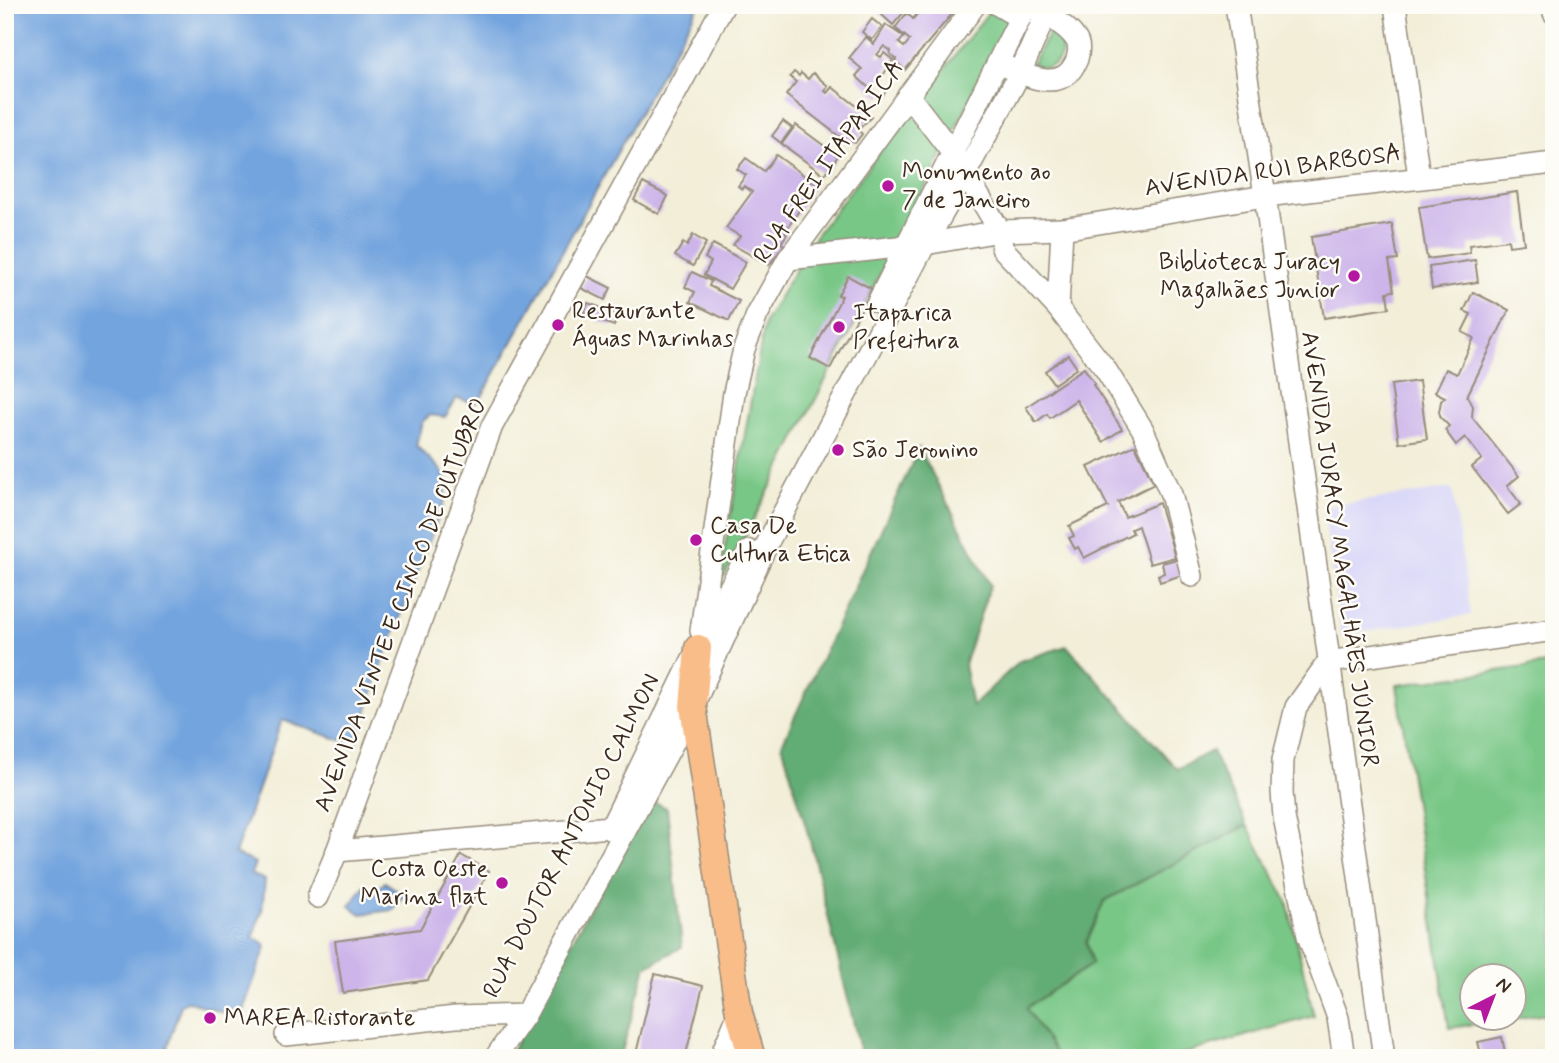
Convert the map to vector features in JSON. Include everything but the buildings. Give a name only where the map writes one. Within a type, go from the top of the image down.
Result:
[{"type":"main road","points":[[698,648],[693,706],[739,1013],[752,1058]]},
{"type":"street","name":"AVENIDA VINTE E CINCO DE OUTUBRO","points":[[318,897],[492,426],[724,5]]},
{"type":"street","name":"RUA FREI ITAPARICA","points":[[698,648],[734,393],[742,356],[757,315],[788,259],[975,5]]},
{"type":"street","points":[[999,5],[1035,10],[1075,37],[1079,48],[1070,71],[1052,81],[1044,82],[999,64]]},
{"type":"street","name":"AVENIDA JURACY MAGALHÃES JÚNIOR","points":[[1236,5],[1265,196],[1384,1058]]},
{"type":"street","points":[[1395,5],[1419,177]]},
{"type":"street","points":[[1553,5],[1554,13]]},
{"type":"street","points":[[762,541],[916,244],[954,155],[999,64],[1035,10]]},
{"type":"street","points":[[916,244],[964,176],[1020,73],[1035,10]]},
{"type":"street","points":[[908,95],[954,155],[964,176],[1000,231],[1002,248],[1058,309],[1106,370],[1143,430],[1171,494],[1192,576]]},
{"type":"street","name":"AVENIDA RUI BARBOSA","points":[[788,259],[1000,231],[1062,229],[1265,196],[1554,163]]},
{"type":"street","points":[[1058,309],[1062,229]]},
{"type":"street","name":"RUA DOUTOR ANTONIO CALMON","points":[[619,826],[698,648],[762,541]]},
{"type":"street","name":"RUA DOUTOR ANTONIO CALMON","points":[[497,1054],[619,826],[693,706],[762,541]]},
{"type":"street","points":[[1343,1058],[1338,1018],[1308,936],[1284,817],[1283,760],[1296,707],[1328,662],[1554,629]]},
{"type":"street","points":[[337,851],[619,826]]},
{"type":"street","points":[[720,1058],[739,1013]]},
{"type":"street","points":[[286,1035],[456,1017],[517,1015]]},
{"type":"shaded area","points":[[1452,488],[1471,615],[1341,635],[1323,507]]},
{"type":"green space","points":[[994,5],[1019,5],[724,577],[720,575],[765,321],[816,235]]},
{"type":"green space","points":[[1050,32],[1060,40],[1062,52],[1054,64],[1042,67],[1032,63]]},
{"type":"green space","points":[[919,448],[990,585],[964,665],[972,706],[1020,661],[1067,646],[1177,769],[1212,751],[1247,825],[1104,901],[1086,942],[1092,964],[1026,1008],[1059,1058],[862,1058],[810,841],[782,744]]},
{"type":"green space","points":[[1554,663],[1554,1013],[1528,1017],[1528,962],[1458,962],[1458,1027],[1449,1028],[1397,685]]},
{"type":"green space","points":[[649,800],[667,808],[682,947],[646,967],[620,1058],[508,1058]]},
{"type":"green space","points":[[1247,825],[1287,901],[1314,1016],[1169,1058],[1059,1058],[1026,1008],[1092,964],[1086,942],[1104,901]]},
{"type":"water","points":[[5,5],[699,5],[480,400],[474,403],[457,398],[445,417],[430,415],[422,422],[416,445],[440,468],[446,481],[445,500],[386,654],[355,745],[282,720],[235,854],[255,863],[251,874],[265,880],[262,911],[253,937],[266,947],[242,1013],[238,1017],[187,1001],[181,1005],[167,1047],[184,1058],[5,1058]]},
{"type":"water","points":[[385,882],[404,895],[393,910],[361,914],[350,906],[364,886],[373,893]]},
{"type":"place","name":"Monumento ao 7 de Janeiro","points":[[888,186]]},
{"type":"place","name":"Biblioteca Juracy Magalhães Junior","points":[[1354,276]]},
{"type":"place","name":"Restaurante Águas Marinhas","points":[[558,325]]},
{"type":"place","name":"Itaparica Prefeitura","points":[[839,327]]},
{"type":"place","name":"São Jeronino","points":[[838,450]]},
{"type":"place","name":"Casa De Cultura Etica","points":[[696,540]]},
{"type":"place","name":"Costa Oeste Marina flat","points":[[502,883]]},
{"type":"place","name":"MAREA Ristorante","points":[[210,1018]]}]
